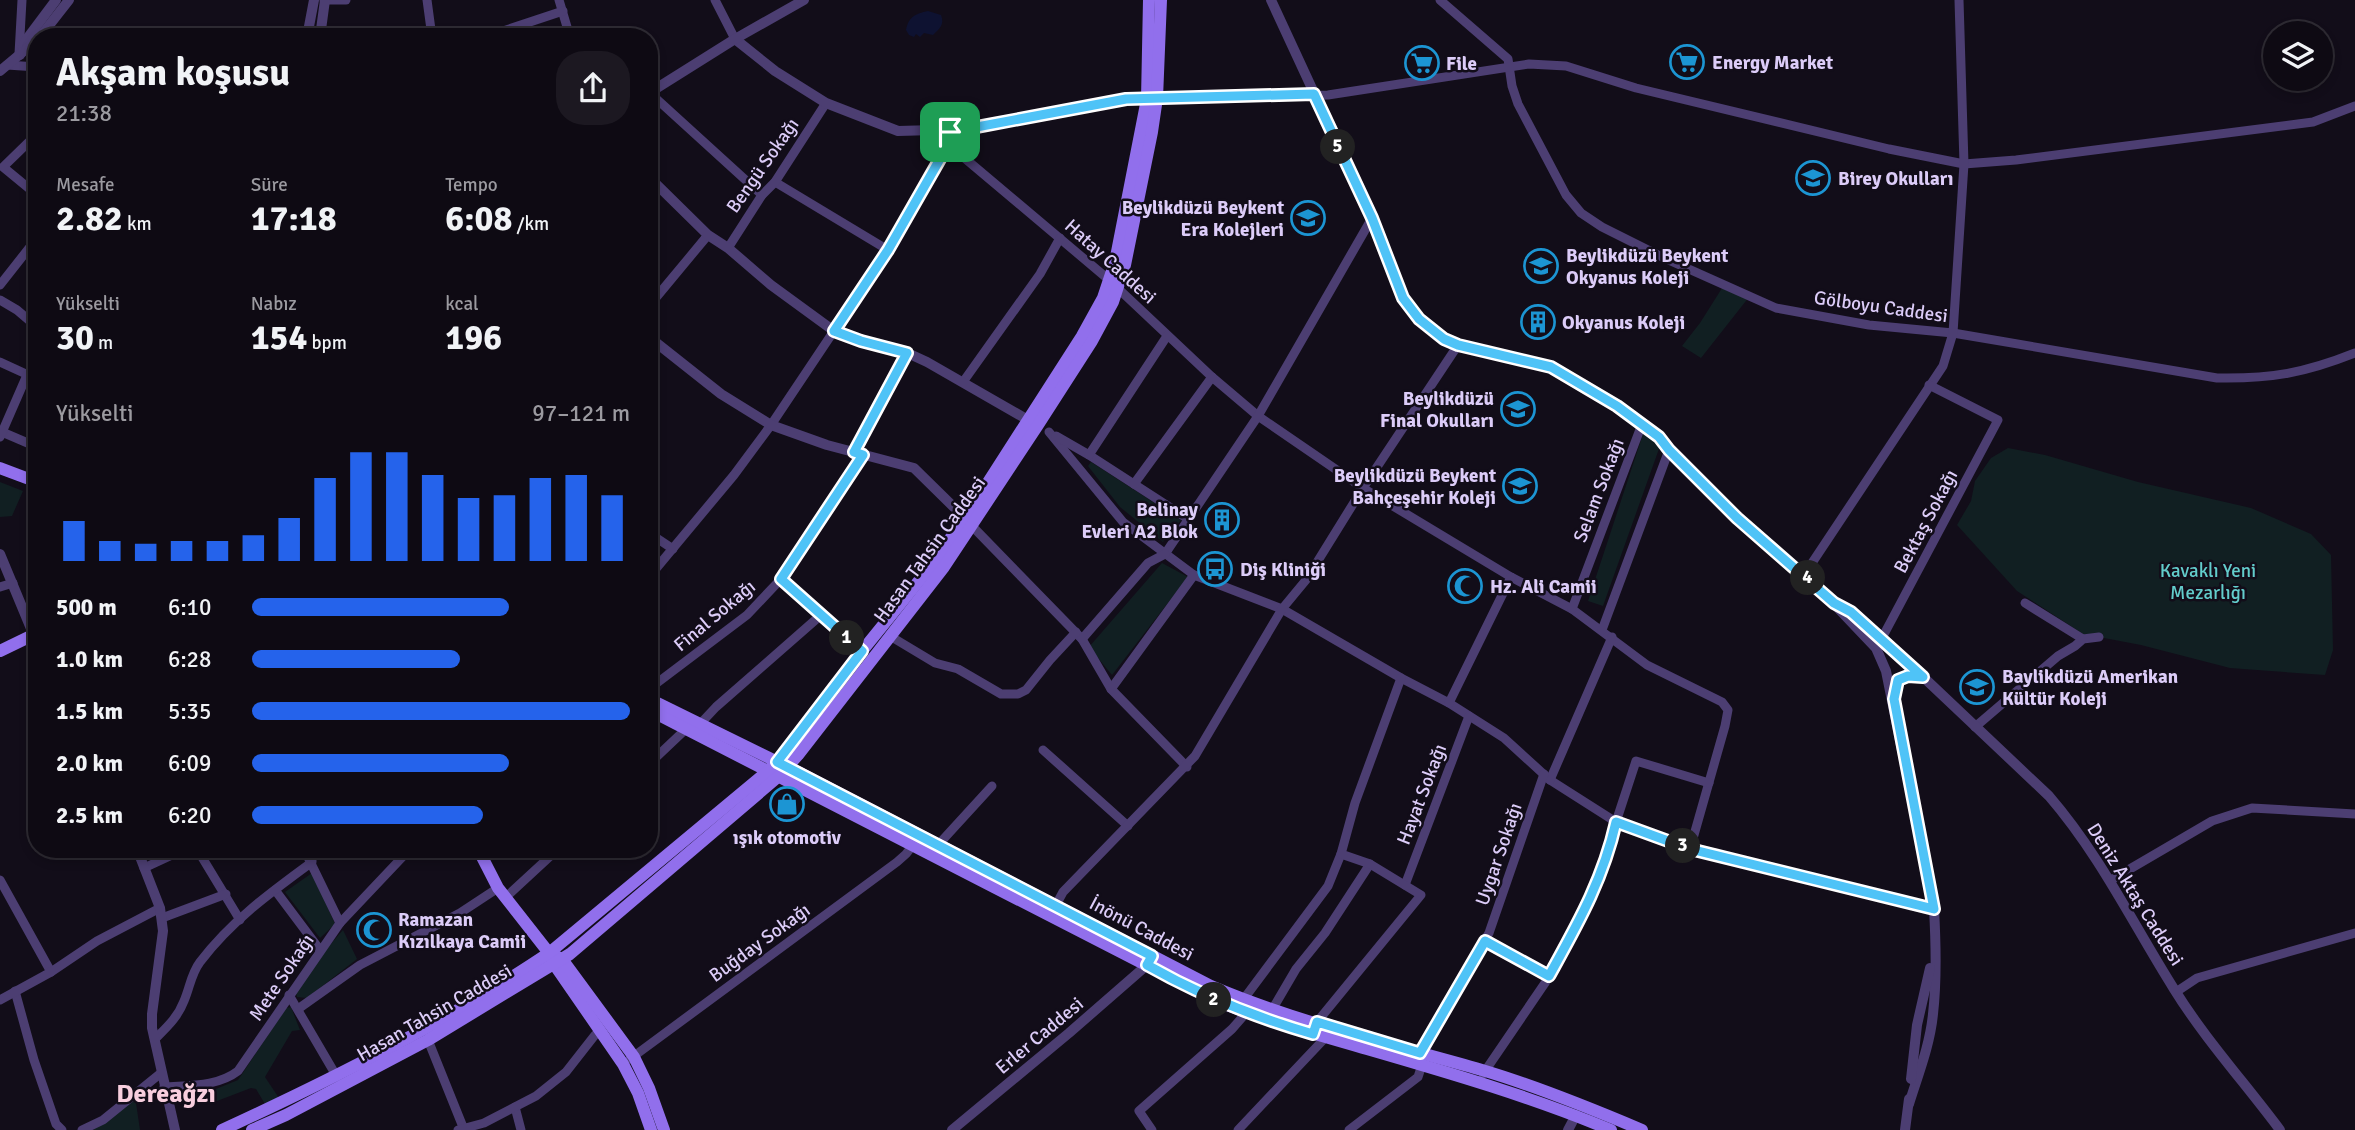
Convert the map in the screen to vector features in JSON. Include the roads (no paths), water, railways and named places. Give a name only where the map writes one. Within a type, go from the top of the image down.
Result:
[{"type":"main road","points":[[1149,0],[1152,98]]},
{"type":"main road","name":"Hasan Tahsin Caddesi","points":[[778,769],[862,651],[968,521],[1038,426],[1113,302],[1115,262],[1152,98],[1161,0]]},
{"type":"main road","points":[[0,468],[28,479]]},
{"type":"main road","name":"Hasan Tahsin Caddesi","points":[[252,1130],[428,1040],[555,958],[778,769],[944,567],[968,521]]},
{"type":"main road","points":[[0,651],[28,641]]},
{"type":"main road","points":[[658,703],[701,723],[912,845],[1053,910]]},
{"type":"main road","points":[[658,714],[938,845],[1053,910],[1150,960],[1214,1000],[1246,1013],[1482,1077],[1625,1127],[1642,1130]]},
{"type":"main road","points":[[483,858],[502,893],[555,958],[649,1088],[664,1130]]},
{"type":"main road","name":"Hasan Tahsin Caddesi","points":[[222,1130],[337,1077],[513,977],[555,958]]},
{"type":"main road","name":"İnönü Caddesi","points":[[1150,960],[1318,1031]]},
{"type":"main road","points":[[628,1061],[651,1130]]},
{"type":"main road","points":[[1541,1097],[1611,1130]]},
{"type":"street","points":[[20,55],[22,0]]},
{"type":"street","points":[[35,28],[56,0]]},
{"type":"street","points":[[46,28],[69,0]]},
{"type":"street","points":[[309,28],[314,0]]},
{"type":"street","points":[[321,28],[325,0],[346,0]]},
{"type":"street","points":[[427,0],[431,28]]},
{"type":"street","points":[[559,0],[567,28]]},
{"type":"street","points":[[715,0],[735,39],[775,71],[826,103],[898,131],[950,132],[1126,99],[1328,95],[1529,64],[1566,66],[1636,88],[1889,149],[1964,164],[2016,160],[2313,122],[2355,106]]},
{"type":"street","points":[[658,87],[804,0]]},
{"type":"street","name":"Deniz Aktaş Caddesi","points":[[1271,0],[1372,218],[1409,309],[1435,333],[1458,345],[1551,367],[1617,406],[1659,437],[1737,518],[1834,603],[1851,612],[1923,677],[2049,796],[2069,819],[2111,880],[2176,992],[2280,1130]]},
{"type":"street","points":[[1440,0],[1502,52],[1508,59],[1509,67]]},
{"type":"street","points":[[1804,575],[1943,366],[1954,333],[1964,164],[1959,0]]},
{"type":"street","points":[[512,28],[563,11]]},
{"type":"street","points":[[20,55],[28,37]]},
{"type":"street","points":[[4,68],[28,47]]},
{"type":"street","points":[[4,68],[28,67]]},
{"type":"street","name":"Gölboyu Caddesi","points":[[1509,67],[1518,104],[1566,195],[1581,213],[1602,227],[1664,258],[1776,308],[1870,325],[1954,333],[2217,378],[2258,379],[2295,373],[2355,353]]},
{"type":"street","points":[[658,101],[762,195]]},
{"type":"street","name":"Bengü Sokağı","points":[[728,248],[826,103]]},
{"type":"street","points":[[658,566],[734,475],[771,425],[888,250],[948,145],[950,132]]},
{"type":"street","points":[[28,142],[1,168],[28,188]]},
{"type":"street","name":"Hatay Caddesi","points":[[948,145],[1113,283],[1167,336],[1258,416],[1363,488],[1572,609],[1647,665],[1722,702],[1728,710],[1709,783]]},
{"type":"street","points":[[775,182],[888,250]]},
{"type":"street","points":[[658,186],[708,235],[834,331],[907,353],[962,382],[1089,455],[1188,519]]},
{"type":"street","points":[[890,636],[936,663],[952,666],[1001,694],[1018,694],[1026,690],[1050,660],[1079,636],[1148,563],[1165,554],[1258,416],[1372,218]]},
{"type":"street","points":[[658,295],[708,235]]},
{"type":"street","points":[[962,382],[1040,274],[1060,238]]},
{"type":"street","points":[[0,285],[28,249]]},
{"type":"street","points":[[0,300],[28,319]]},
{"type":"street","points":[[1089,455],[1167,336]]},
{"type":"street","points":[[658,344],[721,394],[771,425],[859,454],[914,468],[1079,636],[1111,689],[1187,767]]},
{"type":"street","points":[[1053,910],[1063,892],[1187,767],[1282,609],[1306,580],[1363,488],[1458,345]]},
{"type":"street","name":"Final Sokağı","points":[[658,682],[747,615],[781,579],[859,454],[907,353]]},
{"type":"street","points":[[0,362],[27,375],[1,435],[28,444]]},
{"type":"street","points":[[1134,484],[1212,377]]},
{"type":"street","name":"Bektaş Sokağı","points":[[1882,639],[1998,420],[1930,384]]},
{"type":"street","name":"Selam Sokağı","points":[[1572,609],[1642,424]]},
{"type":"street","points":[[1038,426],[1123,522],[1194,575],[1282,609],[1449,704],[1504,738],[1547,777],[1616,822],[1690,849],[1934,909]]},
{"type":"street","points":[[1602,630],[1669,450]]},
{"type":"street","points":[[658,539],[673,549]]},
{"type":"street","points":[[0,554],[28,621]]},
{"type":"street","points":[[1111,689],[1194,575]]},
{"type":"street","points":[[1449,704],[1511,576]]},
{"type":"street","points":[[781,579],[862,651]]},
{"type":"street","points":[[0,587],[13,583]]},
{"type":"street","points":[[1834,603],[1845,618],[1867,636],[1876,648],[1886,671],[1934,909],[1936,945],[1917,1025],[1905,1130]]},
{"type":"street","points":[[2025,603],[2082,639],[2099,638]]},
{"type":"street","points":[[701,723],[716,706],[821,615]]},
{"type":"street","name":"Uygar Sokağı","points":[[1349,1130],[1418,1077],[1421,1059],[1485,941],[1547,777],[1612,637]]},
{"type":"street","points":[[1975,727],[2057,656],[2082,639]]},
{"type":"street","points":[[1896,713],[1894,699],[1898,680],[1908,676],[1923,677]]},
{"type":"street","points":[[1243,1000],[1328,886],[1401,678]]},
{"type":"street","name":"Hayat Sokağı","points":[[1405,885],[1469,716]]},
{"type":"street","points":[[658,755],[686,729]]},
{"type":"street","points":[[1043,750],[1129,826]]},
{"type":"street","points":[[1482,1077],[1549,976],[1586,910],[1610,846],[1636,761],[1709,783],[1690,849]]},
{"type":"street","points":[[938,845],[992,786]]},
{"type":"street","points":[[2111,880],[2212,821],[2252,808],[2355,814]]},
{"type":"street","name":"Buğday Sokağı","points":[[628,1061],[897,862],[912,845]]},
{"type":"street","points":[[1238,1130],[1318,1031],[1421,895],[1370,864],[1341,854]]},
{"type":"street","points":[[140,858],[161,913],[163,931],[152,1014],[161,1073],[174,1130]]},
{"type":"street","points":[[144,868],[166,858]]},
{"type":"street","points":[[203,858],[240,920]]},
{"type":"street","points":[[310,858],[340,923]]},
{"type":"street","name":"Mete Sokağı","points":[[164,1087],[227,1080],[238,1071],[340,923],[401,858]]},
{"type":"street","points":[[298,1009],[360,965],[502,893],[547,858]]},
{"type":"street","points":[[155,1039],[173,1022],[185,1000],[191,976],[225,933],[262,898],[312,862]]},
{"type":"street","points":[[1272,1010],[1296,970],[1325,933],[1370,864]]},
{"type":"street","points":[[0,880],[51,972]]},
{"type":"street","points":[[275,890],[320,950]]},
{"type":"street","points":[[0,1000],[51,972],[97,941],[161,913],[226,894]]},
{"type":"street","points":[[2176,992],[2197,978],[2355,933]]},
{"type":"street","points":[[1485,941],[1549,976]]},
{"type":"street","name":"Erler Caddesi","points":[[951,1130],[1069,1033],[1150,960]]},
{"type":"street","points":[[15,991],[34,1060],[56,1124],[62,1130]]},
{"type":"street","points":[[289,995],[337,1077]]},
{"type":"street","points":[[1152,1130],[1139,1111],[1232,1029],[1246,1013]]},
{"type":"street","points":[[428,1040],[460,1128],[484,1123],[536,1096],[566,1072],[595,1035]]},
{"type":"street","points":[[82,1130],[103,1120],[161,1073]]},
{"type":"street","points":[[514,1107],[521,1130]]},
{"type":"street","points":[[1569,1130],[1576,1115]]},
{"type":"water","points":[[928,11],[941,15],[942,24],[939,29],[933,35],[909,35],[906,30],[911,19]]},
{"type":"place","name":"Energy Market","points":[[1687,62]]},
{"type":"place","name":"File","points":[[1422,63]]},
{"type":"place","name":"Birey Okulları","points":[[1813,178]]},
{"type":"place","name":"Beylikdüzü Beykent Era Kolejleri","points":[[1308,218]]},
{"type":"place","name":"Beylikdüzü Beykent Okyanus Koleji","points":[[1541,266]]},
{"type":"place","name":"Okyanus Koleji","points":[[1538,322]]},
{"type":"place","name":"Beylikdüzü Final Okulları","points":[[1518,409]]},
{"type":"place","name":"Beylikdüzü Beykent Bahçeşehir Koleji","points":[[1520,486]]},
{"type":"place","name":"Belinay Evleri A2 Blok","points":[[1222,520]]},
{"type":"place","name":"Diş Kliniği","points":[[1215,569]]},
{"type":"place","name":"Hz. Ali Camii","points":[[1465,586]]},
{"type":"place","name":"Baylikdüzü Amerikan Kültür Koleji","points":[[1977,687]]},
{"type":"place","name":"ışık otomotiv","points":[[787,804]]},
{"type":"place","name":"Ramazan Kızılkaya Camii","points":[[374,930]]},
{"type":"district","name":"Dereağzı","points":[[166,1093]]},
{"type":"park label","name":"Kavaklı Yeni Mezarlığı","points":[[2208,581]]}]
